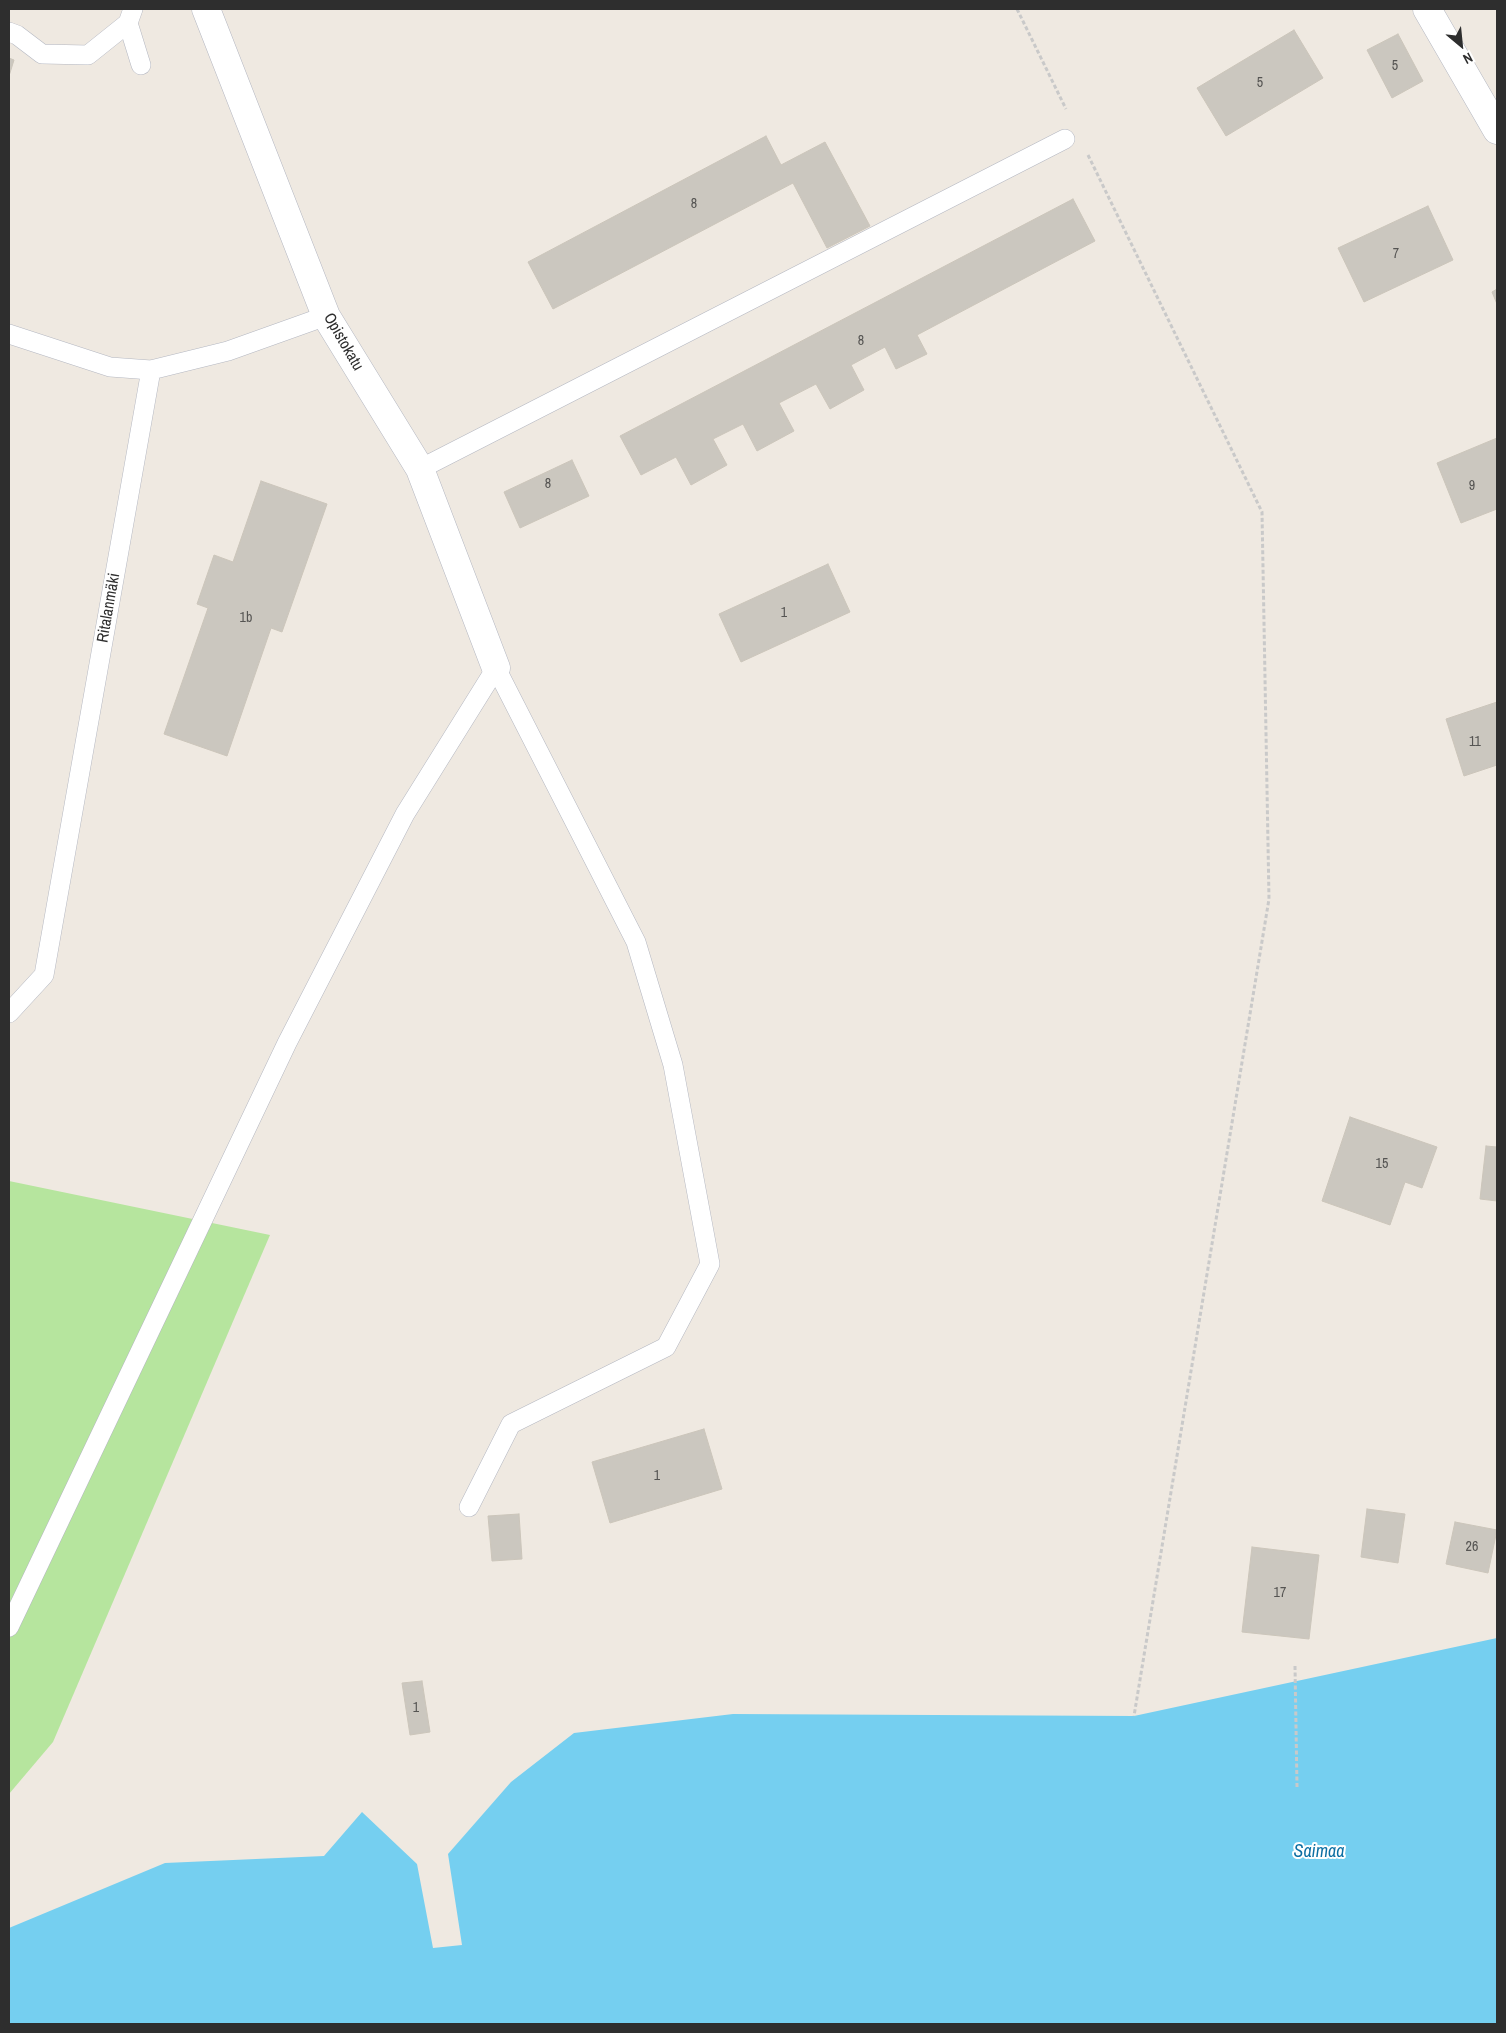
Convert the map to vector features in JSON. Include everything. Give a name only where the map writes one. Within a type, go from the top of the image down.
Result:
[{"type":"street","name":"Opistokatu","points":[[206,9],[326,316],[420,469],[496,668]]},
{"type":"street","points":[[1427,9],[1497,130]]},
{"type":"lane","points":[[9,32],[18,35],[42,54],[88,55],[130,16]]},
{"type":"lane","points":[[130,16],[141,65]]},
{"type":"lane","points":[[420,469],[1065,139]]},
{"type":"lane","points":[[9,334],[110,367],[151,370],[228,351],[326,316]]},
{"type":"lane","name":"Ritalanmäki","points":[[9,1013],[44,975],[151,370]]},
{"type":"lane","points":[[470,1507],[511,1424],[666,1347],[710,1264],[673,1065],[636,942],[496,668]]},
{"type":"lane","points":[[9,1626],[287,1043],[405,814],[496,668]]},
{"type":"path","points":[[1017,9],[1069,115]]},
{"type":"path","points":[[1086,150],[1262,512],[1269,899],[1134,1716]]},
{"type":"path","points":[[1295,1666],[1297,1787]]},
{"type":"green space","points":[[9,1181],[270,1235],[53,1742],[9,1794]]},
{"type":"water","name":"Saimaa","points":[[1497,1638],[1497,2024],[9,2024],[9,1928],[165,1863],[324,1856],[362,1812],[417,1864],[433,1948],[462,1945],[448,1854],[511,1782],[574,1733],[733,1714],[1134,1716]]},
{"type":"building","points":[[1294,30],[1323,78],[1226,136],[1197,88]]},
{"type":"building","points":[[1398,34],[1423,81],[1392,98],[1367,50]]},
{"type":"building","points":[[9,58],[14,60],[9,76]]},
{"type":"building","points":[[766,136],[781,165],[825,142],[870,226],[827,248],[793,183],[553,309],[528,262]]},
{"type":"building","points":[[1073,199],[1095,241],[917,335],[927,354],[896,369],[885,347],[851,365],[864,390],[830,409],[816,384],[779,403],[794,431],[757,451],[743,424],[713,439],[727,465],[691,485],[676,457],[641,475],[620,436]]},
{"type":"building","points":[[1428,206],[1453,260],[1364,302],[1338,248]]},
{"type":"building","points":[[1497,289],[1497,304],[1492,292]]},
{"type":"building","points":[[1497,438],[1497,509],[1461,523],[1437,463]]},
{"type":"building","points":[[572,460],[589,496],[520,528],[504,492]]},
{"type":"building","points":[[261,481],[327,504],[282,632],[271,628],[227,756],[164,734],[208,608],[197,604],[214,555],[233,562]]},
{"type":"building","points":[[828,564],[850,612],[741,662],[719,614]]},
{"type":"building","points":[[1497,702],[1497,765],[1464,776],[1446,719]]},
{"type":"building","points":[[1350,1117],[1437,1147],[1422,1188],[1405,1182],[1390,1225],[1322,1201]]},
{"type":"building","points":[[1486,1146],[1497,1147],[1497,1201],[1480,1199]]},
{"type":"building","points":[[704,1429],[722,1489],[610,1523],[592,1462]]},
{"type":"building","points":[[1367,1509],[1405,1514],[1398,1563],[1361,1557]]},
{"type":"building","points":[[519,1514],[522,1559],[492,1561],[488,1516]]},
{"type":"building","points":[[1455,1522],[1497,1530],[1488,1573],[1446,1564]]},
{"type":"building","points":[[1252,1547],[1319,1555],[1309,1639],[1242,1632]]},
{"type":"building","points":[[422,1681],[430,1732],[410,1735],[402,1683]]}]
